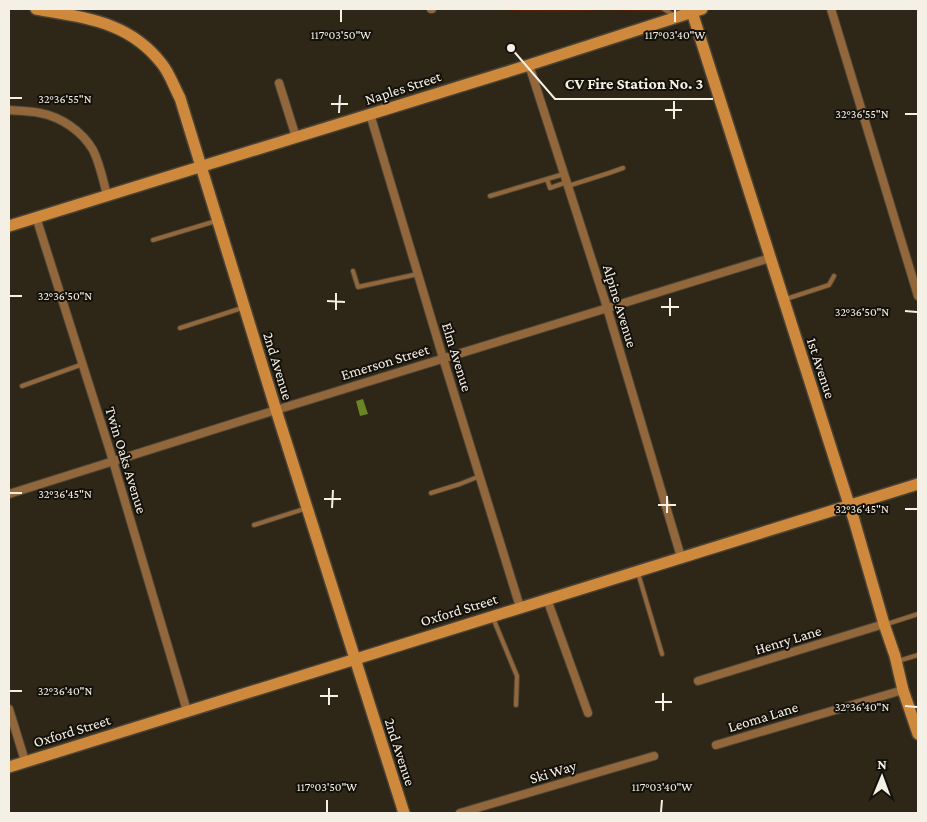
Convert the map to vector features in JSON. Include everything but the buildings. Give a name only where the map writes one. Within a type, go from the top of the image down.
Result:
[{"type":"street","name":"2nd Avenue","points":[[36,9],[105,23],[121,30],[142,43],[163,65],[180,98],[276,410],[404,813]]},
{"type":"street","points":[[831,9],[918,296]]},
{"type":"street","name":"Naples Street","points":[[9,226],[529,65],[697,10]]},
{"type":"street","name":"1st Avenue","points":[[697,10],[770,258],[850,505],[884,624],[896,656],[903,690],[918,734]]},
{"type":"street","name":"Alpine Avenue","points":[[529,65],[606,308],[681,557]]},
{"type":"street","points":[[279,83],[296,137]]},
{"type":"street","points":[[9,110],[38,112],[52,116],[66,123],[81,135],[93,150],[100,167],[107,195]]},
{"type":"street","name":"Elm Avenue","points":[[370,114],[520,607]]},
{"type":"street","name":"Twin Oaks Avenue","points":[[36,217],[83,364],[187,711]]},
{"type":"street","name":"Emerson Street","points":[[9,494],[770,258]]},
{"type":"street","name":"Oxford Street","points":[[9,766],[918,484]]},
{"type":"street","points":[[547,599],[588,713]]},
{"type":"street","name":"Henry Lane","points":[[698,681],[884,624]]},
{"type":"street","name":"Leoma Lane","points":[[716,745],[903,690]]},
{"type":"street","points":[[9,708],[25,762]]},
{"type":"street","name":"Ski Way","points":[[460,813],[654,756]]},
{"type":"lane","points":[[664,9],[675,16]]},
{"type":"lane","points":[[547,179],[550,188],[608,174],[623,168]]},
{"type":"lane","points":[[490,196],[564,174]]},
{"type":"lane","points":[[153,240],[218,220]]},
{"type":"lane","points":[[353,270],[358,287],[418,274]]},
{"type":"lane","points":[[784,300],[830,285],[834,276]]},
{"type":"lane","points":[[180,328],[244,307]]},
{"type":"lane","points":[[22,386],[83,364]]},
{"type":"lane","points":[[430,493],[480,476]]},
{"type":"lane","points":[[254,525],[307,508]]},
{"type":"lane","points":[[638,571],[662,654]]},
{"type":"lane","points":[[884,624],[918,614]]},
{"type":"lane","points":[[492,616],[517,676],[516,705]]},
{"type":"lane","points":[[896,662],[918,654]]},
{"type":"shaded area","points":[[481,9],[708,9],[693,14],[607,10],[555,12]]},
{"type":"shaded area","points":[[363,399],[368,414],[360,416],[356,401]]},
{"type":"place","name":"CV Fire Station No. 3","points":[[511,48]]}]
